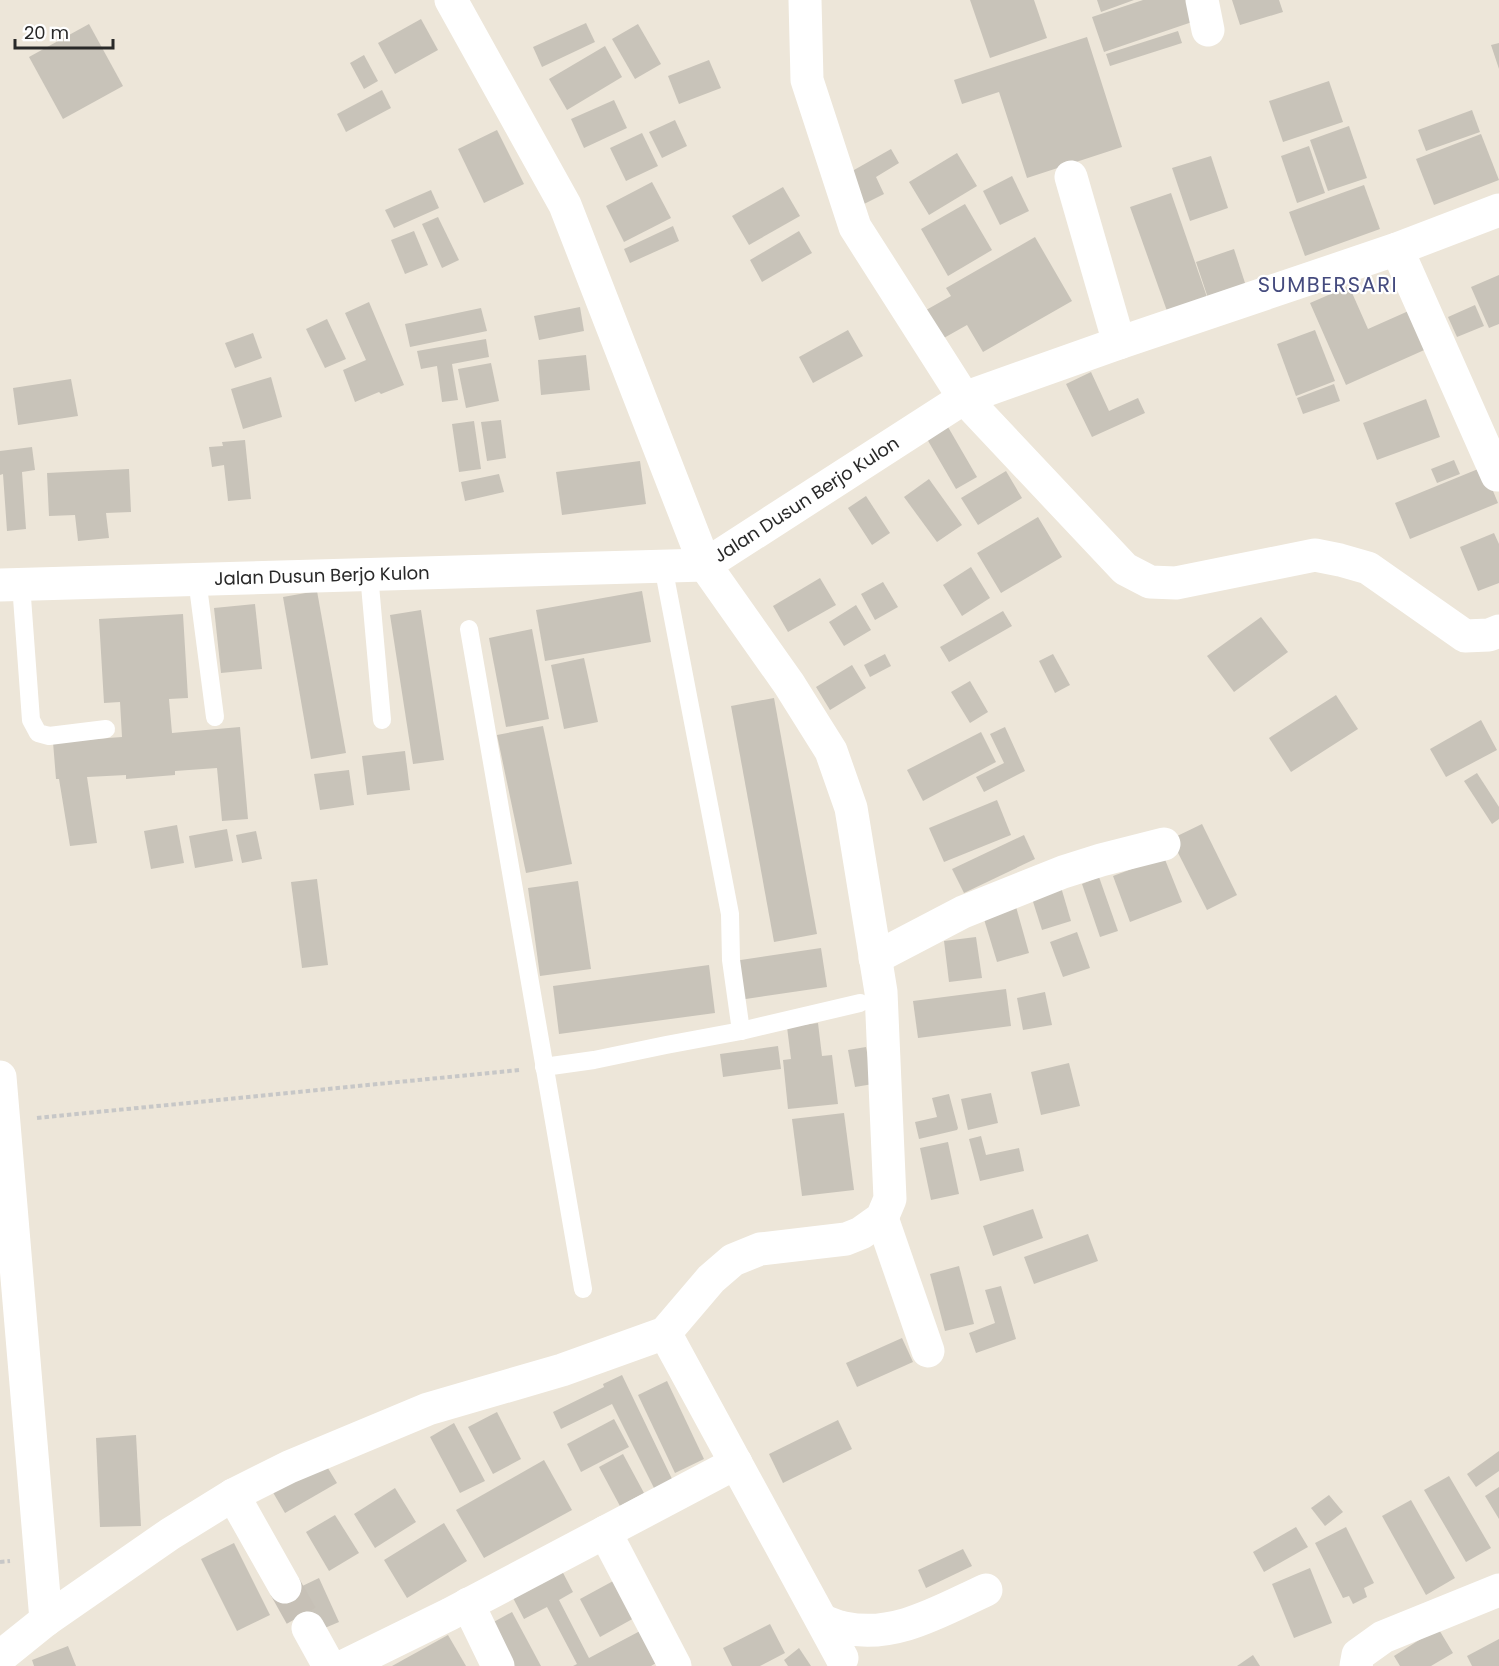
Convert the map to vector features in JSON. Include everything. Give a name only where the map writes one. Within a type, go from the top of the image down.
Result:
[{"type":"street","points":[[0,1657],[46,1620],[170,1534],[233,1495],[289,1467],[428,1409],[562,1370],[665,1333],[711,1279],[733,1260],[760,1249],[846,1239],[861,1233],[882,1218],[890,1199],[881,992],[851,808],[831,752],[789,684],[705,565],[565,205],[451,0]]},
{"type":"street","points":[[805,0],[807,80],[855,227],[964,398],[1125,569],[1150,582],[1176,583],[1315,555],[1368,568],[1465,636],[1489,636],[1499,631]]},
{"type":"street","points":[[1071,177],[1119,343]]},
{"type":"street","name":"Jalan Dusun Berjo Kulon","points":[[11,585],[705,565],[964,398],[1397,249],[1499,210]]},
{"type":"street","points":[[1397,249],[1497,475]]},
{"type":"street","points":[[875,958],[963,912],[1063,872],[1164,844]]},
{"type":"street","points":[[0,1077],[46,1620]]},
{"type":"street","points":[[882,1218],[928,1351]]},
{"type":"street","points":[[665,1333],[842,1658]]},
{"type":"street","points":[[344,1666],[468,1604],[736,1463]]},
{"type":"street","points":[[233,1495],[285,1587]]},
{"type":"street","points":[[605,1532],[675,1666]]},
{"type":"street","points":[[823,1621],[843,1628],[885,1630],[941,1611],[986,1590]]},
{"type":"street","points":[[1356,1666],[1358,1655],[1383,1637],[1499,1590]]},
{"type":"street","points":[[468,1604],[498,1666]]},
{"type":"street","points":[[308,1628],[329,1666]]},
{"type":"lane","points":[[663,566],[730,914],[731,960],[741,1031]]},
{"type":"lane","points":[[369,574],[382,720]]},
{"type":"lane","points":[[197,579],[215,717]]},
{"type":"lane","points":[[11,585],[31,720],[38,733],[49,736],[106,729]]},
{"type":"lane","points":[[469,629],[583,1289]]},
{"type":"lane","points":[[543,1067],[594,1060],[741,1031],[860,1003]]},
{"type":"path","points":[[4,1121],[543,1067]]},
{"type":"building","points":[[970,0],[1034,0],[1047,38],[990,58]]},
{"type":"building","points":[[1097,0],[1134,0],[1101,12]]},
{"type":"building","points":[[1143,0],[1188,0],[1195,21],[1104,52],[1092,17]]},
{"type":"building","points":[[1232,0],[1279,0],[1283,12],[1240,25]]},
{"type":"building","points":[[421,19],[438,50],[395,74],[378,43]]},
{"type":"building","points":[[586,23],[595,42],[542,67],[533,47]]},
{"type":"building","points":[[89,24],[123,86],[63,119],[29,57]]},
{"type":"building","points":[[638,24],[661,64],[635,79],[612,39]]},
{"type":"building","points":[[1178,31],[1182,43],[1110,66],[1106,54]]},
{"type":"building","points":[[1087,37],[1122,147],[1027,178],[999,92],[962,104],[954,80]]},
{"type":"building","points":[[1499,43],[1499,69],[1491,45]]},
{"type":"building","points":[[605,46],[622,77],[567,110],[549,79]]},
{"type":"building","points":[[364,55],[378,81],[364,89],[350,63]]},
{"type":"building","points":[[709,60],[721,88],[679,104],[668,76]]},
{"type":"building","points":[[1329,81],[1343,122],[1283,142],[1269,101]]},
{"type":"building","points":[[382,90],[391,108],[346,132],[337,114]]},
{"type":"building","points":[[614,100],[627,128],[584,148],[571,119]]},
{"type":"building","points":[[1472,110],[1480,132],[1426,151],[1418,130]]},
{"type":"building","points":[[675,120],[687,146],[662,158],[649,132]]},
{"type":"building","points":[[1349,126],[1367,178],[1328,191],[1310,140]]},
{"type":"building","points":[[497,130],[524,184],[484,203],[458,149]]},
{"type":"building","points":[[642,133],[658,166],[626,181],[610,148]]},
{"type":"building","points":[[1481,134],[1499,180],[1434,205],[1416,159]]},
{"type":"building","points":[[1309,146],[1325,193],[1297,203],[1281,156]]},
{"type":"building","points":[[891,149],[899,163],[876,177],[884,194],[862,205],[847,174]]},
{"type":"building","points":[[957,153],[977,186],[929,215],[909,182]]},
{"type":"building","points":[[1211,156],[1228,208],[1190,221],[1172,168]]},
{"type":"building","points":[[1012,176],[1029,211],[1000,225],[983,191]]},
{"type":"building","points":[[652,182],[671,218],[624,242],[606,206]]},
{"type":"building","points":[[1364,185],[1380,229],[1305,256],[1289,212]]},
{"type":"building","points":[[783,187],[800,216],[749,245],[732,216]]},
{"type":"building","points":[[431,190],[439,208],[394,228],[385,210]]},
{"type":"building","points":[[1171,193],[1207,297],[1167,311],[1130,207]]},
{"type":"building","points":[[965,204],[992,250],[948,276],[921,229]]},
{"type":"building","points":[[438,217],[459,260],[442,268],[422,224]]},
{"type":"building","points":[[673,226],[679,241],[630,263],[624,249]]},
{"type":"building","points":[[414,231],[428,265],[405,274],[391,240]]},
{"type":"building","points":[[799,231],[812,253],[762,282],[750,260]]},
{"type":"building","points":[[1035,237],[1072,301],[983,352],[967,325],[935,343],[919,314],[951,296],[946,288]]},
{"type":"building","points":[[1234,249],[1246,286],[1208,298],[1196,262]]},
{"type":"building","points":[[1499,275],[1499,324],[1489,328],[1471,287]]},
{"type":"building","points":[[1349,286],[1368,329],[1413,309],[1431,347],[1346,385],[1310,303]]},
{"type":"building","points":[[369,302],[404,385],[355,402],[343,370],[366,360],[345,313]]},
{"type":"building","points":[[1475,305],[1484,326],[1457,337],[1448,317]]},
{"type":"building","points":[[580,307],[584,331],[539,340],[534,316]]},
{"type":"building","points":[[481,308],[487,331],[410,347],[405,324]]},
{"type":"building","points":[[327,319],[346,359],[325,368],[306,329]]},
{"type":"building","points":[[848,330],[863,356],[813,383],[799,357]]},
{"type":"building","points":[[1315,330],[1335,381],[1296,396],[1277,344]]},
{"type":"building","points":[[253,333],[262,358],[235,368],[225,343]]},
{"type":"building","points":[[486,339],[489,357],[452,364],[458,400],[442,402],[437,366],[421,369],[417,351]]},
{"type":"building","points":[[586,355],[590,390],[541,395],[538,360]]},
{"type":"building","points":[[491,363],[499,401],[466,408],[458,369]]},
{"type":"building","points":[[1091,372],[1109,411],[1138,398],[1145,413],[1092,437],[1066,384]]},
{"type":"building","points":[[271,377],[282,417],[243,429],[231,389]]},
{"type":"building","points":[[71,379],[78,416],[18,425],[13,388]]},
{"type":"building","points":[[1334,384],[1340,401],[1303,414],[1297,398]]},
{"type":"building","points":[[1426,399],[1440,437],[1377,460],[1363,423]]},
{"type":"building","points":[[501,420],[506,458],[487,461],[481,422]]},
{"type":"building","points":[[474,421],[481,469],[459,472],[452,424]]},
{"type":"building","points":[[948,427],[977,477],[956,489],[927,439]]},
{"type":"building","points":[[245,440],[251,499],[228,501],[224,465],[212,467],[209,447],[223,446],[222,442]]},
{"type":"building","points":[[32,447],[35,470],[22,472],[26,529],[7,531],[3,474],[0,475],[0,451]]},
{"type":"building","points":[[1454,460],[1460,474],[1437,483],[1431,469]]},
{"type":"building","points":[[640,461],[646,504],[562,515],[556,472]]},
{"type":"building","points":[[1483,467],[1498,503],[1410,539],[1395,503]]},
{"type":"building","points":[[129,469],[131,512],[106,513],[109,538],[78,541],[75,515],[49,516],[47,473]]},
{"type":"building","points":[[1006,471],[1022,498],[978,525],[961,498]]},
{"type":"building","points":[[499,474],[504,492],[465,501],[461,482]]},
{"type":"building","points":[[929,479],[962,525],[937,542],[904,497]]},
{"type":"building","points":[[866,496],[890,533],[872,545],[848,508]]},
{"type":"building","points":[[1038,517],[1062,557],[1001,593],[977,553]]},
{"type":"building","points":[[1494,533],[1499,544],[1499,583],[1478,591],[1460,547]]},
{"type":"building","points":[[971,567],[990,598],[962,616],[943,585]]},
{"type":"building","points":[[820,578],[836,605],[788,632],[773,606]]},
{"type":"building","points":[[883,582],[898,607],[875,620],[861,594]]},
{"type":"building","points":[[317,591],[346,753],[311,759],[283,597]]},
{"type":"building","points":[[642,591],[651,642],[545,661],[536,610]]},
{"type":"building","points":[[255,604],[262,669],[221,673],[214,608]]},
{"type":"building","points":[[856,605],[871,630],[844,646],[829,622]]},
{"type":"building","points":[[421,610],[444,760],[413,764],[390,615]]},
{"type":"building","points":[[1003,611],[1012,626],[949,662],[940,647]]},
{"type":"building","points":[[183,614],[188,698],[169,699],[172,733],[240,727],[248,819],[222,821],[217,768],[175,771],[175,775],[126,779],[126,775],[87,777],[97,843],[70,846],[59,779],[56,779],[53,742],[122,737],[120,702],[104,703],[99,619]]},
{"type":"building","points":[[1261,617],[1288,652],[1234,692],[1207,656]]},
{"type":"building","points":[[532,629],[549,719],[506,727],[489,638]]},
{"type":"building","points":[[885,654],[891,666],[870,677],[864,665]]},
{"type":"building","points":[[1053,654],[1070,685],[1055,693],[1039,661]]},
{"type":"building","points":[[584,658],[598,722],[564,729],[551,665]]},
{"type":"building","points":[[852,665],[866,688],[830,710],[816,687]]},
{"type":"building","points":[[970,681],[988,712],[970,723],[951,692]]},
{"type":"building","points":[[1336,695],[1358,729],[1291,772],[1269,738]]},
{"type":"building","points":[[774,698],[817,934],[774,942],[731,706]]},
{"type":"building","points":[[1481,720],[1497,750],[1446,777],[1430,749]]},
{"type":"building","points":[[543,726],[572,864],[526,873],[497,735]]},
{"type":"building","points":[[1005,727],[1025,771],[984,792],[976,777],[1004,763],[990,734]]},
{"type":"building","points":[[981,732],[996,762],[923,801],[907,770]]},
{"type":"building","points":[[405,751],[410,790],[367,795],[362,756]]},
{"type":"building","points":[[349,770],[354,805],[320,810],[314,774]]},
{"type":"building","points":[[1477,773],[1499,807],[1499,819],[1492,824],[1464,781]]},
{"type":"building","points":[[997,800],[1011,835],[944,862],[929,828]]},
{"type":"building","points":[[1202,824],[1237,895],[1207,910],[1171,839]]},
{"type":"building","points":[[177,825],[184,863],[151,869],[144,831]]},
{"type":"building","points":[[227,829],[233,861],[195,868],[189,836]]},
{"type":"building","points":[[256,831],[262,859],[242,863],[236,835]]},
{"type":"building","points":[[1024,835],[1035,859],[964,893],[952,869]]},
{"type":"building","points":[[1164,857],[1182,902],[1130,922],[1113,876]]},
{"type":"building","points":[[1058,877],[1071,921],[1042,930],[1028,886]]},
{"type":"building","points":[[1099,877],[1118,931],[1100,937],[1082,884]]},
{"type":"building","points":[[317,879],[328,965],[302,968],[291,882]]},
{"type":"building","points":[[578,881],[591,969],[540,976],[528,888]]},
{"type":"building","points":[[1013,896],[1029,953],[997,962],[980,906]]},
{"type":"building","points":[[1077,932],[1090,968],[1063,977],[1050,942]]},
{"type":"building","points":[[976,937],[982,978],[949,982],[944,941]]},
{"type":"building","points":[[821,948],[827,987],[739,1000],[734,961]]},
{"type":"building","points":[[709,965],[715,1013],[559,1034],[553,986]]},
{"type":"building","points":[[1006,989],[1011,1026],[918,1038],[913,1001]]},
{"type":"building","points":[[1045,992],[1052,1025],[1023,1030],[1017,998]]},
{"type":"building","points":[[818,1023],[822,1056],[832,1055],[838,1104],[788,1109],[783,1060],[791,1059],[787,1027]]},
{"type":"building","points":[[778,1046],[781,1069],[723,1077],[720,1054]]},
{"type":"building","points":[[866,1047],[873,1084],[855,1087],[848,1050]]},
{"type":"building","points":[[1069,1063],[1080,1106],[1041,1115],[1031,1072]]},
{"type":"building","points":[[991,1093],[998,1123],[968,1130],[961,1099]]},
{"type":"building","points":[[949,1094],[957,1130],[919,1139],[915,1122],[937,1117],[932,1098]]},
{"type":"building","points":[[844,1113],[854,1190],[802,1196],[792,1119]]},
{"type":"building","points":[[981,1136],[986,1155],[1019,1148],[1024,1171],[980,1181],[969,1139]]},
{"type":"building","points":[[948,1142],[959,1194],[931,1200],[920,1148]]},
{"type":"building","points":[[1033,1209],[1043,1238],[993,1256],[983,1226]]},
{"type":"building","points":[[1088,1234],[1098,1261],[1034,1284],[1024,1257]]},
{"type":"building","points":[[959,1266],[974,1324],[945,1331],[930,1274]]},
{"type":"building","points":[[1001,1286],[1016,1339],[976,1353],[969,1333],[995,1323],[985,1290]]},
{"type":"building","points":[[902,1338],[913,1362],[857,1387],[846,1363]]},
{"type":"building","points":[[622,1375],[673,1481],[655,1490],[612,1404],[561,1429],[553,1412],[604,1387],[603,1384]]},
{"type":"building","points":[[667,1381],[704,1459],[675,1473],[638,1395]]},
{"type":"building","points":[[497,1412],[521,1459],[493,1474],[468,1427]]},
{"type":"building","points":[[614,1419],[629,1447],[581,1472],[567,1444]]},
{"type":"building","points":[[838,1420],[852,1449],[783,1483],[769,1454]]},
{"type":"building","points":[[454,1423],[485,1481],[460,1493],[430,1437]]},
{"type":"building","points":[[136,1435],[141,1526],[100,1527],[96,1438]]},
{"type":"building","points":[[1499,1451],[1499,1471],[1476,1487],[1467,1474]]},
{"type":"building","points":[[623,1454],[644,1493],[620,1506],[599,1467]]},
{"type":"building","points":[[323,1460],[337,1483],[285,1513],[271,1489]]},
{"type":"building","points":[[544,1460],[572,1510],[484,1558],[456,1510]]},
{"type":"building","points":[[1449,1476],[1491,1548],[1466,1562],[1424,1490]]},
{"type":"building","points":[[1499,1487],[1499,1519],[1485,1496]]},
{"type":"building","points":[[395,1488],[416,1522],[375,1548],[354,1514]]},
{"type":"building","points":[[1329,1495],[1343,1512],[1325,1526],[1311,1508]]},
{"type":"building","points":[[1411,1500],[1455,1578],[1426,1595],[1382,1516]]},
{"type":"building","points":[[335,1515],[359,1553],[329,1571],[306,1532]]},
{"type":"building","points":[[444,1523],[467,1561],[407,1598],[384,1560]]},
{"type":"building","points":[[1296,1527],[1308,1547],[1264,1572],[1253,1552]]},
{"type":"building","points":[[1346,1527],[1374,1583],[1364,1588],[1367,1597],[1353,1604],[1349,1596],[1343,1598],[1315,1543]]},
{"type":"building","points":[[234,1543],[270,1615],[237,1631],[201,1559]]},
{"type":"building","points":[[963,1549],[972,1566],[926,1588],[918,1570]]},
{"type":"building","points":[[1310,1568],[1332,1623],[1294,1638],[1272,1584]]},
{"type":"building","points":[[561,1569],[573,1592],[559,1600],[589,1658],[640,1631],[656,1663],[651,1666],[573,1666],[577,1664],[547,1607],[524,1619],[512,1596]]},
{"type":"building","points":[[319,1578],[339,1622],[313,1633],[294,1590]]},
{"type":"building","points":[[615,1580],[636,1617],[600,1637],[580,1599]]},
{"type":"building","points":[[512,1612],[541,1666],[512,1666],[490,1624]]},
{"type":"building","points":[[770,1624],[785,1653],[760,1666],[732,1666],[723,1648]]},
{"type":"building","points":[[1438,1628],[1453,1653],[1431,1666],[1400,1666],[1394,1656]]},
{"type":"building","points":[[448,1635],[466,1666],[392,1666]]},
{"type":"building","points":[[1499,1639],[1499,1666],[1472,1666],[1467,1656]]},
{"type":"building","points":[[68,1646],[76,1666],[34,1666],[32,1660]]},
{"type":"building","points":[[799,1648],[811,1666],[788,1666],[784,1660]]},
{"type":"building","points":[[1253,1655],[1260,1666],[1237,1666]]},
{"type":"tunnel","points":[[285,1587],[308,1628]]},
{"type":"district","name":"SUMBERSARI","points":[[1328,285]]}]
